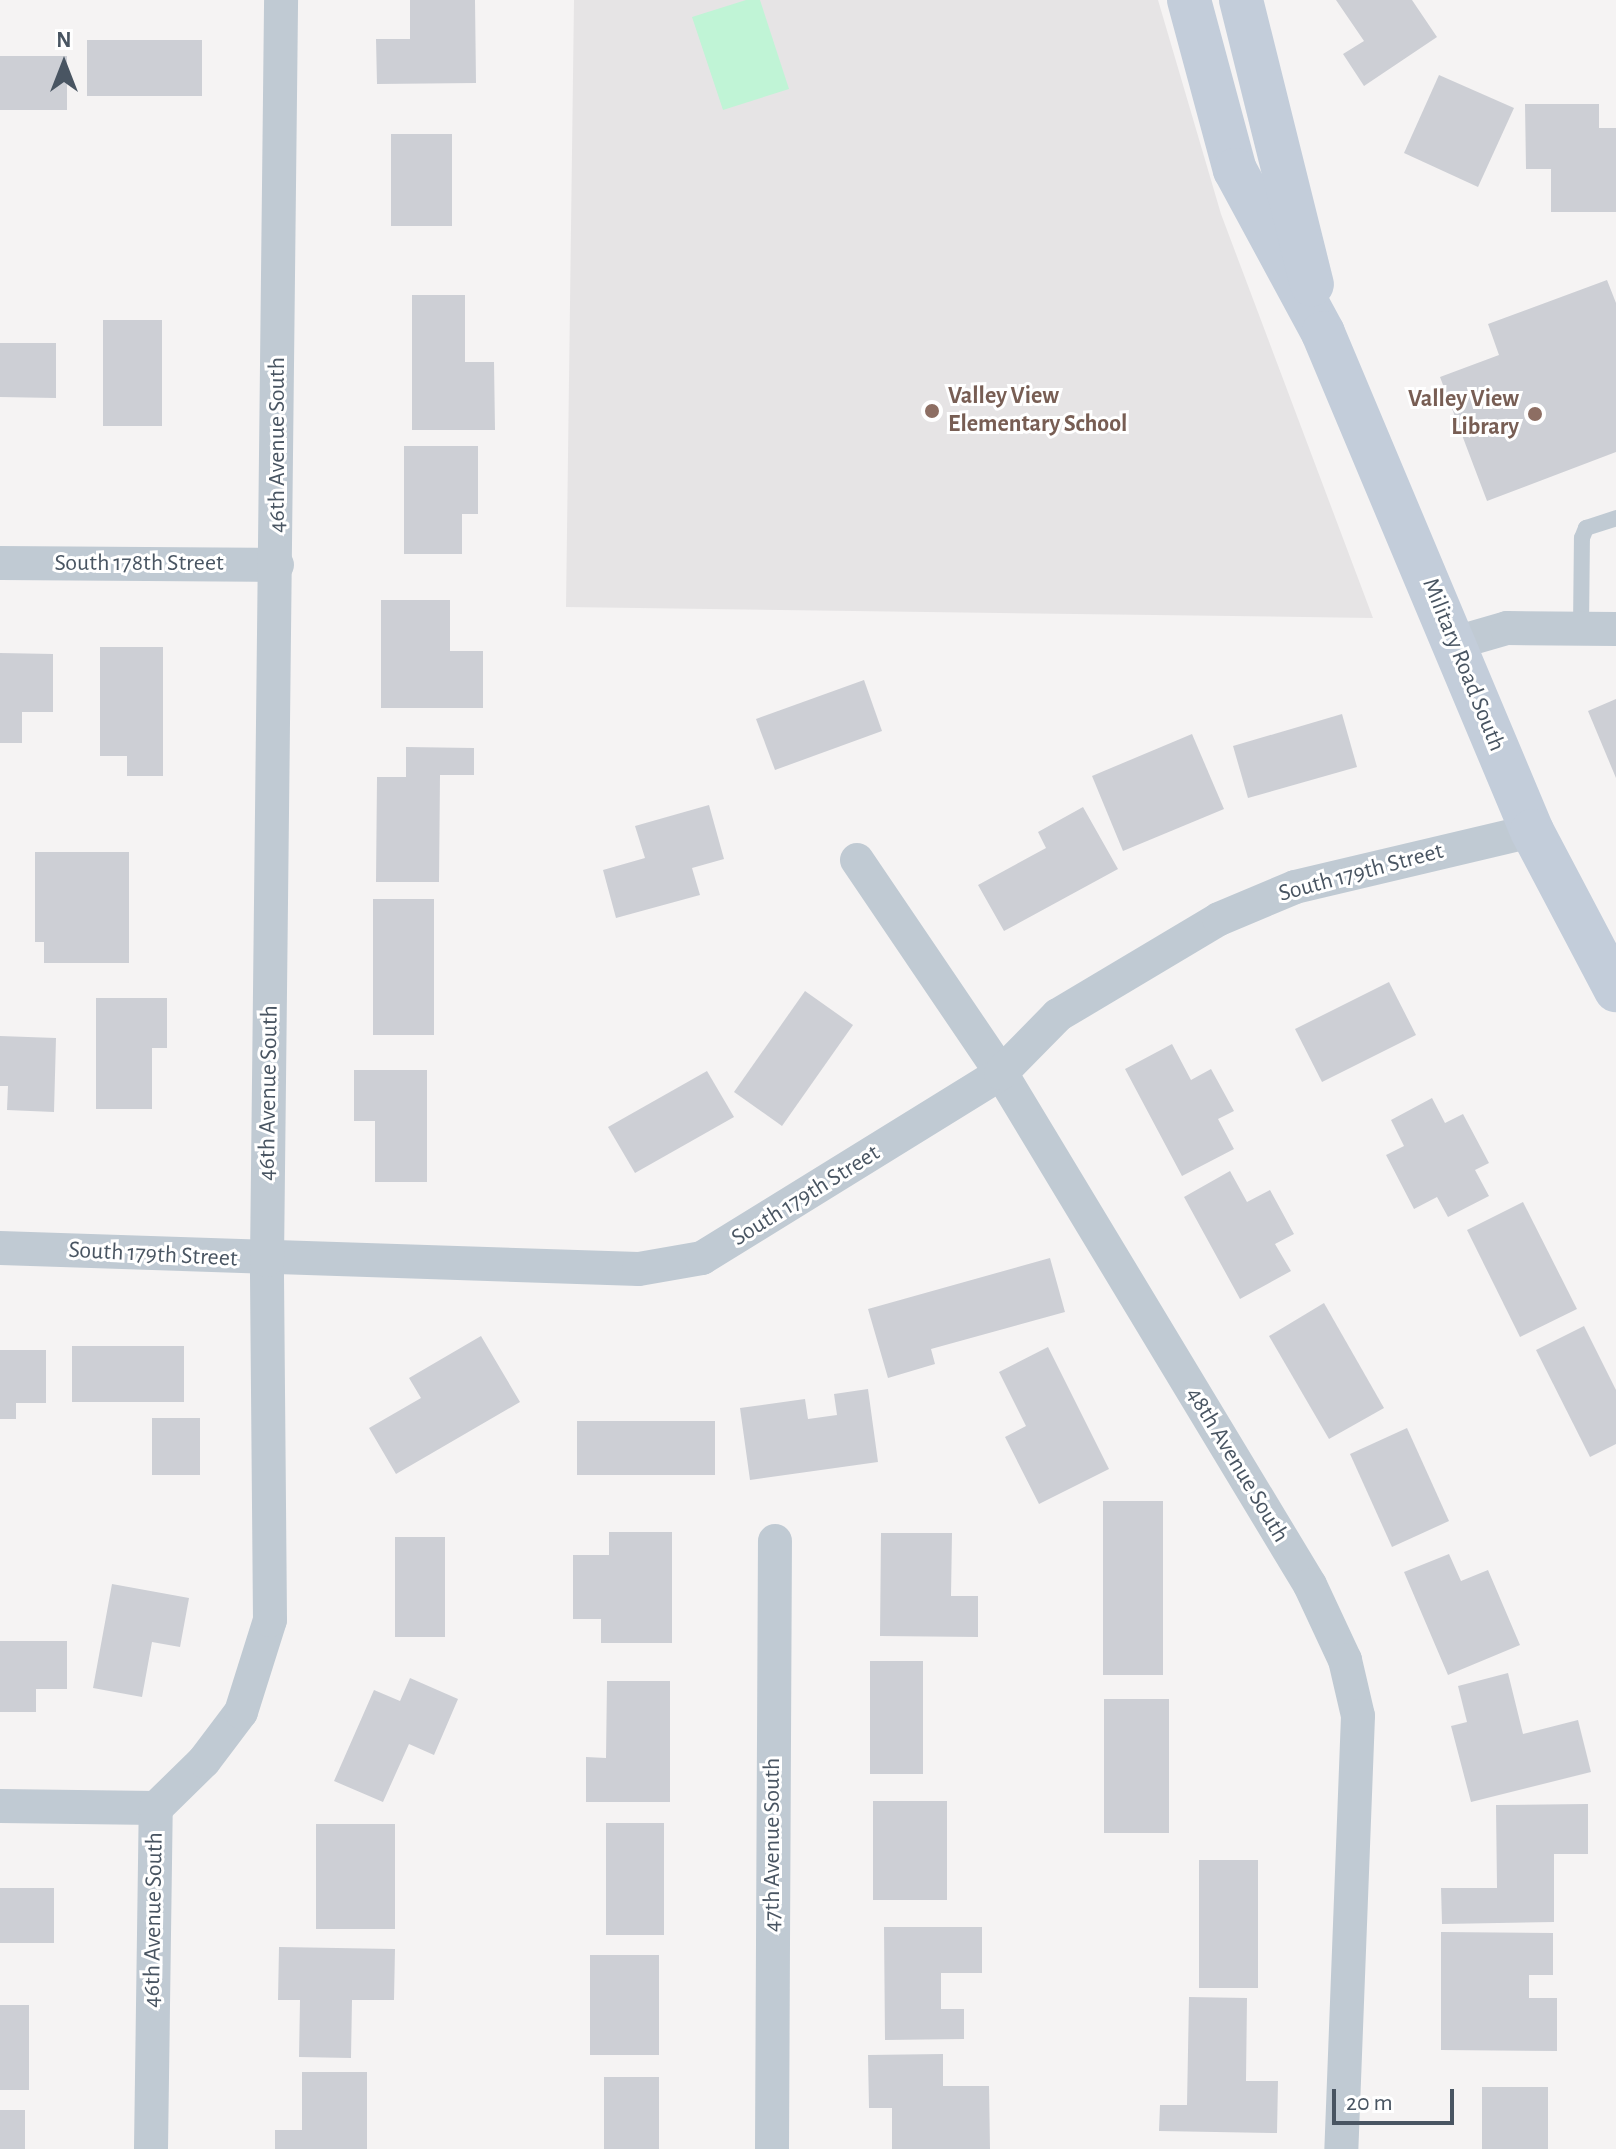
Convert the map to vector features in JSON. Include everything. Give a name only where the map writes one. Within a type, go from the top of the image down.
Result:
[{"type":"main road","name":"Military Road South","points":[[1189,0],[1235,170],[1323,333],[1532,831],[1616,990]]},
{"type":"main road","name":"Military Road South","points":[[1241,0],[1323,333]]},
{"type":"street","name":"46th Avenue South","points":[[151,2149],[156,1808],[204,1761],[241,1712],[270,1620],[267,1260],[281,0]]},
{"type":"street","name":"South 178th Street","points":[[0,563],[277,565]]},
{"type":"street","points":[[1455,643],[1507,628],[1616,629]]},
{"type":"street","name":"South 179th Street","points":[[0,1248],[267,1260],[639,1269],[702,1258],[1001,1073],[1058,1015],[1219,919],[1295,887],[1532,831]]},
{"type":"street","name":"48th Avenue South","points":[[857,860],[1001,1073],[1310,1585],[1345,1660],[1358,1716],[1341,2149]]},
{"type":"street","name":"47th Avenue South","points":[[772,2149],[775,1541]]},
{"type":"street","points":[[0,1806],[156,1808]]},
{"type":"lane","points":[[1581,628],[1582,538],[1586,528],[1616,518]]},
{"type":"shaded area","name":"Valley View Elementary School","points":[[574,0],[1158,0],[1221,214],[1373,618],[566,607]]},
{"type":"green space","points":[[746,0],[760,0],[789,89],[723,110],[692,17]]},
{"type":"building","points":[[410,0],[475,0],[476,83],[377,84],[376,39],[410,39]]},
{"type":"building","points":[[1336,0],[1412,0],[1437,37],[1364,86],[1343,54],[1364,41]]},
{"type":"building","points":[[87,40],[202,40],[202,96],[87,96]]},
{"type":"building","points":[[0,56],[67,56],[67,110],[0,110]]},
{"type":"building","points":[[1439,75],[1514,108],[1478,187],[1404,153]]},
{"type":"building","points":[[1525,104],[1599,104],[1599,128],[1616,128],[1616,212],[1551,212],[1551,169],[1526,169]]},
{"type":"building","points":[[391,134],[452,134],[452,226],[391,226]]},
{"type":"building","name":"Valley View Library","points":[[1607,280],[1616,303],[1616,452],[1487,501],[1440,377],[1499,355],[1488,324]]},
{"type":"building","points":[[412,295],[465,295],[465,362],[494,362],[495,430],[412,430]]},
{"type":"building","points":[[103,320],[162,320],[162,426],[103,426]]},
{"type":"building","points":[[0,343],[56,343],[56,398],[0,397]]},
{"type":"building","points":[[404,446],[478,446],[478,514],[462,514],[462,554],[404,554]]},
{"type":"building","points":[[381,600],[450,600],[450,651],[483,651],[483,708],[381,708]]},
{"type":"building","points":[[100,647],[163,647],[163,776],[127,776],[127,756],[100,756]]},
{"type":"building","points":[[0,653],[53,654],[53,712],[22,712],[22,743],[0,743]]},
{"type":"building","points":[[864,680],[882,731],[775,770],[756,719]]},
{"type":"building","points":[[1616,699],[1616,778],[1588,711]]},
{"type":"building","points":[[1342,714],[1357,767],[1248,798],[1233,746]]},
{"type":"building","points":[[1192,734],[1224,809],[1123,851],[1092,776]]},
{"type":"building","points":[[406,747],[474,748],[474,775],[440,775],[439,882],[376,882],[377,777],[406,777]]},
{"type":"building","points":[[709,805],[724,859],[692,868],[700,895],[616,918],[603,870],[645,858],[635,826]]},
{"type":"building","points":[[1083,807],[1118,869],[1004,931],[978,885],[1046,848],[1038,832]]},
{"type":"building","points":[[35,852],[129,852],[129,963],[44,963],[44,942],[35,942]]},
{"type":"building","points":[[373,899],[434,899],[434,1035],[373,1035]]},
{"type":"building","points":[[1389,982],[1416,1035],[1322,1082],[1295,1029]]},
{"type":"building","points":[[805,991],[853,1025],[782,1126],[734,1092]]},
{"type":"building","points":[[96,998],[167,998],[167,1048],[152,1048],[152,1109],[96,1109]]},
{"type":"building","points":[[0,1036],[56,1038],[54,1112],[7,1110],[8,1086],[0,1086]]},
{"type":"building","points":[[1172,1044],[1191,1080],[1211,1069],[1234,1111],[1218,1119],[1234,1149],[1182,1176],[1125,1069]]},
{"type":"building","points":[[354,1070],[427,1070],[427,1182],[375,1182],[375,1121],[354,1121]]},
{"type":"building","points":[[707,1071],[734,1117],[635,1173],[608,1127]]},
{"type":"building","points":[[1432,1098],[1445,1123],[1463,1114],[1489,1163],[1475,1170],[1489,1196],[1448,1217],[1437,1197],[1414,1209],[1386,1155],[1404,1146],[1391,1120]]},
{"type":"building","points":[[1230,1171],[1247,1202],[1270,1190],[1294,1234],[1275,1244],[1291,1271],[1240,1299],[1184,1197]]},
{"type":"building","points":[[1523,1202],[1577,1309],[1520,1337],[1467,1230]]},
{"type":"building","points":[[1050,1258],[1065,1312],[931,1349],[935,1364],[888,1378],[868,1309]]},
{"type":"building","points":[[1324,1303],[1384,1408],[1329,1439],[1269,1336]]},
{"type":"building","points":[[1584,1326],[1616,1390],[1616,1444],[1590,1457],[1536,1350]]},
{"type":"building","points":[[481,1336],[520,1402],[396,1474],[369,1428],[421,1398],[409,1378]]},
{"type":"building","points":[[72,1346],[184,1346],[184,1402],[72,1402]]},
{"type":"building","points":[[1048,1347],[1109,1469],[1039,1504],[1005,1437],[1026,1426],[999,1372]]},
{"type":"building","points":[[0,1350],[46,1350],[46,1403],[16,1403],[16,1419],[0,1419]]},
{"type":"building","points":[[868,1389],[878,1462],[750,1480],[740,1408],[805,1399],[808,1419],[837,1415],[834,1394]]},
{"type":"building","points":[[152,1418],[200,1418],[200,1475],[152,1475]]},
{"type":"building","points":[[577,1421],[715,1421],[715,1475],[577,1475]]},
{"type":"building","points":[[1407,1428],[1449,1521],[1392,1547],[1350,1454]]},
{"type":"building","points":[[1103,1501],[1163,1501],[1163,1675],[1103,1675]]},
{"type":"building","points":[[609,1532],[672,1532],[672,1643],[601,1643],[601,1619],[573,1619],[573,1555],[609,1555]]},
{"type":"building","points":[[881,1533],[952,1533],[951,1596],[978,1596],[978,1637],[880,1636]]},
{"type":"building","points":[[395,1537],[445,1537],[445,1637],[395,1637]]},
{"type":"building","points":[[1449,1554],[1461,1581],[1488,1570],[1520,1645],[1448,1675],[1404,1572]]},
{"type":"building","points":[[112,1584],[189,1598],[180,1647],[152,1642],[142,1697],[93,1688]]},
{"type":"building","points":[[0,1641],[67,1641],[67,1689],[36,1689],[36,1712],[0,1712]]},
{"type":"building","points":[[870,1661],[923,1661],[923,1774],[870,1774]]},
{"type":"building","points":[[1508,1673],[1523,1734],[1578,1720],[1591,1772],[1471,1802],[1451,1726],[1467,1722],[1458,1686]]},
{"type":"building","points":[[410,1678],[458,1699],[434,1755],[409,1744],[383,1802],[334,1781],[374,1690],[400,1701]]},
{"type":"building","points":[[607,1681],[670,1681],[670,1802],[586,1802],[586,1757],[606,1758]]},
{"type":"building","points":[[1104,1699],[1169,1699],[1169,1833],[1104,1833]]},
{"type":"building","points":[[873,1801],[947,1801],[947,1900],[873,1900]]},
{"type":"building","points":[[1588,1804],[1588,1854],[1554,1854],[1554,1922],[1442,1924],[1441,1888],[1497,1888],[1496,1805]]},
{"type":"building","points":[[606,1823],[664,1823],[664,1935],[606,1935]]},
{"type":"building","points":[[316,1824],[395,1824],[395,1929],[316,1929]]},
{"type":"building","points":[[1199,1860],[1258,1860],[1258,1988],[1199,1988]]},
{"type":"building","points":[[0,1888],[54,1888],[54,1943],[0,1943]]},
{"type":"building","points":[[884,1927],[982,1927],[982,1973],[941,1973],[941,2009],[964,2009],[964,2039],[885,2040]]},
{"type":"building","points":[[1441,1932],[1553,1933],[1553,1975],[1529,1975],[1529,1998],[1557,1998],[1557,2051],[1441,2050]]},
{"type":"building","points":[[279,1947],[395,1949],[394,2000],[352,2000],[351,2058],[299,2057],[300,2000],[278,2000]]},
{"type":"building","points":[[590,1955],[659,1955],[659,2055],[590,2055]]},
{"type":"building","points":[[1189,1997],[1247,1998],[1246,2081],[1278,2081],[1277,2133],[1159,2131],[1160,2105],[1187,2105]]},
{"type":"building","points":[[0,2005],[29,2005],[29,2090],[0,2090]]},
{"type":"building","points":[[943,2054],[943,2086],[989,2086],[990,2149],[892,2149],[892,2108],[869,2108],[868,2055]]},
{"type":"building","points":[[302,2072],[367,2072],[367,2149],[275,2149],[275,2130],[302,2130]]},
{"type":"building","points":[[604,2077],[659,2077],[659,2149],[604,2149]]},
{"type":"building","points":[[1482,2087],[1548,2087],[1548,2149],[1482,2149]]},
{"type":"building","points":[[0,2110],[25,2110],[25,2149],[0,2149]]},
{"type":"place","name":"Valley View Elementary School","points":[[932,411]]},
{"type":"place","name":"Valley View Library","points":[[1535,414]]}]
